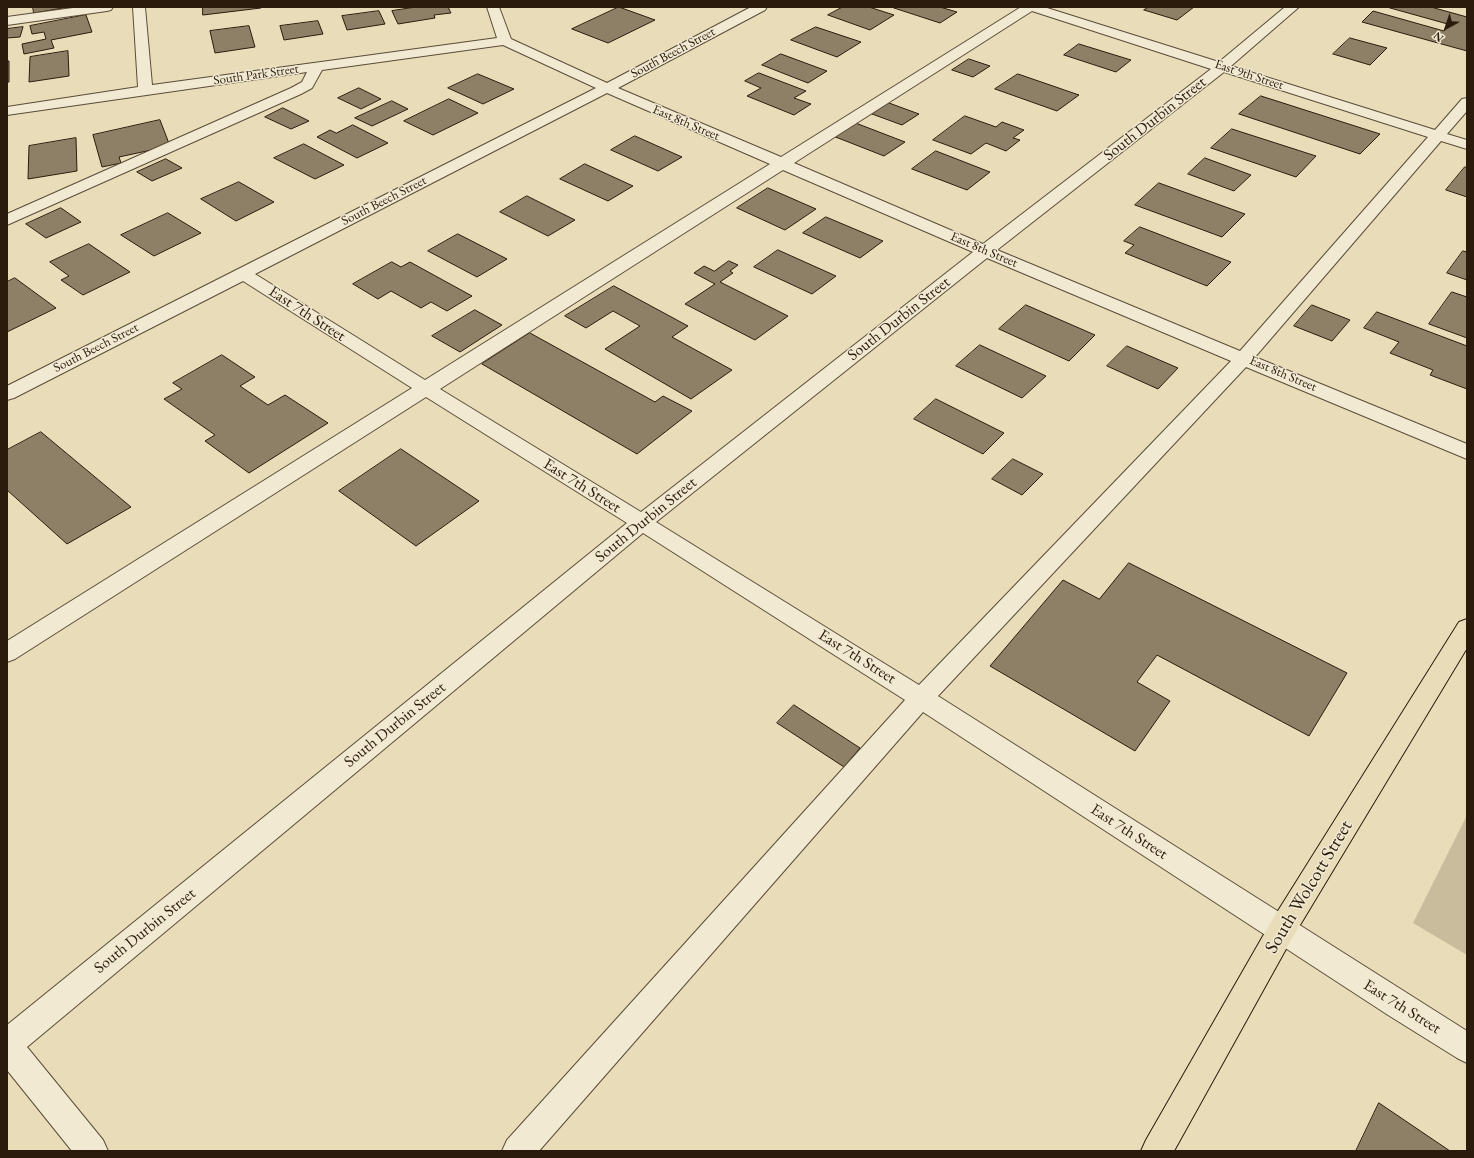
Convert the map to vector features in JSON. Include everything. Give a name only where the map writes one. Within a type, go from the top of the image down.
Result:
[{"type":"main road","name":"South Wolcott Street","points":[[1157,1151],[1281,931],[1467,628]]},
{"type":"street","points":[[7,21],[107,7]]},
{"type":"street","points":[[140,7],[145,90]]},
{"type":"street","points":[[492,7],[504,41]]},
{"type":"street","name":"South Beech Street","points":[[7,394],[607,88],[761,7]]},
{"type":"street","points":[[7,653],[424,388],[1030,7]]},
{"type":"street","name":"East 9th Street","points":[[1030,7],[1222,66],[1467,145]]},
{"type":"street","name":"South Durbin Street","points":[[7,1045],[642,522],[1222,66],[1293,7]]},
{"type":"street","name":"South Park Street","points":[[7,111],[145,90],[504,41]]},
{"type":"street","name":"East 8th Street","points":[[504,41],[781,164],[985,251],[1467,452]]},
{"type":"street","points":[[7,220],[296,91],[306,85],[317,67]]},
{"type":"street","points":[[518,1151],[922,698],[1244,358],[1467,102]]},
{"type":"street","points":[[7,213],[34,208]]},
{"type":"street","name":"East 7th Street","points":[[242,273],[922,698],[1281,931],[1467,1048]]},
{"type":"street","points":[[7,1045],[92,1151]]},
{"type":"shaded area","points":[[1467,815],[1467,955],[1413,923]]},
{"type":"building","points":[[33,7],[69,7],[34,13]]},
{"type":"building","points":[[203,7],[261,7],[261,8],[203,15]]},
{"type":"building","points":[[416,7],[448,7],[451,13],[434,15],[435,18],[398,24],[392,11]]},
{"type":"building","points":[[619,7],[655,20],[608,43],[572,29]]},
{"type":"building","points":[[843,7],[869,7],[894,15],[870,30],[828,15]]},
{"type":"building","points":[[940,7],[957,12],[940,23],[894,8]]},
{"type":"building","points":[[1149,7],[1194,7],[1177,20],[1144,10]]},
{"type":"building","points":[[1387,7],[1431,7],[1467,17],[1467,51],[1362,22],[1373,11],[1444,31],[1450,25]]},
{"type":"building","points":[[379,11],[385,24],[347,30],[342,16]]},
{"type":"building","points":[[86,15],[92,32],[51,40],[54,48],[24,54],[22,44],[46,39],[44,32],[32,34],[30,26]]},
{"type":"building","points":[[318,21],[323,34],[284,40],[280,26]]},
{"type":"building","points":[[249,26],[255,47],[215,53],[210,31]]},
{"type":"building","points":[[23,27],[20,37],[7,38],[7,29]]},
{"type":"building","points":[[816,27],[861,42],[837,57],[791,40]]},
{"type":"building","points":[[1350,38],[1387,48],[1370,65],[1333,54]]},
{"type":"building","points":[[1079,44],[1131,60],[1116,72],[1064,55]]},
{"type":"building","points":[[68,51],[69,76],[29,82],[30,57]]},
{"type":"building","points":[[781,54],[827,71],[808,83],[762,65]]},
{"type":"building","points":[[969,59],[990,66],[973,77],[952,70]]},
{"type":"building","points":[[7,61],[9,61],[9,82],[7,82]]},
{"type":"building","points":[[759,73],[806,91],[794,98],[811,104],[794,115],[747,96],[761,88],[745,81]]},
{"type":"building","points":[[478,74],[514,89],[483,104],[448,88]]},
{"type":"building","points":[[1018,74],[1079,95],[1057,111],[995,89]]},
{"type":"building","points":[[359,88],[381,99],[361,109],[338,98]]},
{"type":"building","points":[[1261,96],[1380,134],[1360,154],[1239,114]]},
{"type":"building","points":[[449,99],[478,113],[433,135],[404,121]]},
{"type":"building","points":[[392,101],[408,109],[372,126],[355,118]]},
{"type":"building","points":[[889,103],[919,114],[902,125],[872,114]]},
{"type":"building","points":[[283,108],[309,121],[291,129],[265,117]]},
{"type":"building","points":[[965,116],[996,127],[1002,122],[1024,130],[1013,138],[1020,140],[1006,151],[986,143],[971,154],[933,140]]},
{"type":"building","points":[[160,120],[170,146],[119,157],[121,163],[102,167],[93,135]]},
{"type":"building","points":[[853,122],[905,142],[884,156],[833,136]]},
{"type":"building","points":[[353,125],[388,143],[357,158],[317,137],[330,130],[336,133]]},
{"type":"building","points":[[1232,129],[1316,156],[1296,177],[1211,148]]},
{"type":"building","points":[[635,136],[682,157],[658,171],[611,150]]},
{"type":"building","points":[[76,138],[77,171],[28,179],[29,146]]},
{"type":"building","points":[[304,144],[344,165],[315,179],[274,158]]},
{"type":"building","points":[[936,151],[990,172],[967,190],[912,169]]},
{"type":"building","points":[[1205,158],[1251,175],[1234,191],[1188,174]]},
{"type":"building","points":[[166,159],[182,168],[152,181],[137,172]]},
{"type":"building","points":[[585,164],[633,186],[608,201],[560,179]]},
{"type":"building","points":[[1465,167],[1467,168],[1467,197],[1446,190]]},
{"type":"building","points":[[239,182],[274,202],[236,221],[201,199]]},
{"type":"building","points":[[1159,183],[1245,214],[1222,237],[1135,205]]},
{"type":"building","points":[[768,188],[816,209],[785,230],[737,208]]},
{"type":"building","points":[[527,196],[575,220],[548,236],[500,212]]},
{"type":"building","points":[[61,208],[81,222],[46,238],[26,224]]},
{"type":"building","points":[[168,213],[201,233],[154,256],[121,235]]},
{"type":"building","points":[[826,217],[883,241],[860,258],[803,233]]},
{"type":"building","points":[[1140,227],[1231,262],[1207,286],[1125,253],[1134,245],[1124,241]]},
{"type":"building","points":[[458,234],[507,259],[477,277],[428,251]]},
{"type":"building","points":[[89,244],[130,272],[83,295],[61,280],[69,276],[50,262]]},
{"type":"building","points":[[778,250],[836,276],[812,294],[754,267]]},
{"type":"building","points":[[1463,251],[1467,252],[1467,280],[1447,273]]},
{"type":"building","points":[[729,261],[738,265],[730,271],[733,273],[720,282],[788,316],[755,340],[685,304],[715,284],[694,273],[704,266],[714,271]]},
{"type":"building","points":[[392,262],[401,267],[410,262],[472,296],[447,311],[431,302],[421,308],[391,291],[378,299],[353,284]]},
{"type":"building","points":[[15,278],[56,308],[7,332],[7,282]]},
{"type":"building","points":[[614,286],[688,326],[672,337],[732,370],[691,399],[605,349],[640,326],[613,311],[586,328],[565,316]]},
{"type":"building","points":[[1452,292],[1467,297],[1467,338],[1429,324]]},
{"type":"building","points":[[1026,305],[1095,335],[1069,361],[999,329]]},
{"type":"building","points":[[1312,305],[1350,320],[1332,341],[1294,326]]},
{"type":"building","points":[[475,310],[502,325],[460,352],[432,336]]},
{"type":"building","points":[[1377,312],[1467,346],[1467,389],[1430,375],[1433,370],[1390,353],[1399,342],[1364,328]]},
{"type":"building","points":[[530,333],[655,402],[663,396],[692,411],[637,454],[482,364]]},
{"type":"building","points":[[980,345],[1046,376],[1022,398],[956,366]]},
{"type":"building","points":[[1127,346],[1178,368],[1158,389],[1107,366]]},
{"type":"building","points":[[222,355],[255,377],[240,386],[268,405],[285,395],[328,423],[249,473],[205,441],[215,435],[164,399],[182,389],[173,383]]},
{"type":"building","points":[[936,399],[1004,433],[983,454],[914,419]]},
{"type":"building","points":[[41,432],[131,507],[67,544],[7,490],[7,450]]},
{"type":"building","points":[[401,449],[479,501],[416,546],[339,491]]},
{"type":"building","points":[[1013,459],[1043,474],[1022,495],[992,479]]},
{"type":"building","points":[[1129,563],[1347,673],[1309,736],[1157,655],[1137,682],[1170,701],[1135,751],[990,666],[1063,580],[1099,599]]},
{"type":"building","points":[[794,705],[860,748],[844,767],[777,723]]},
{"type":"building","points":[[1379,1103],[1450,1151],[1356,1151]]}]
